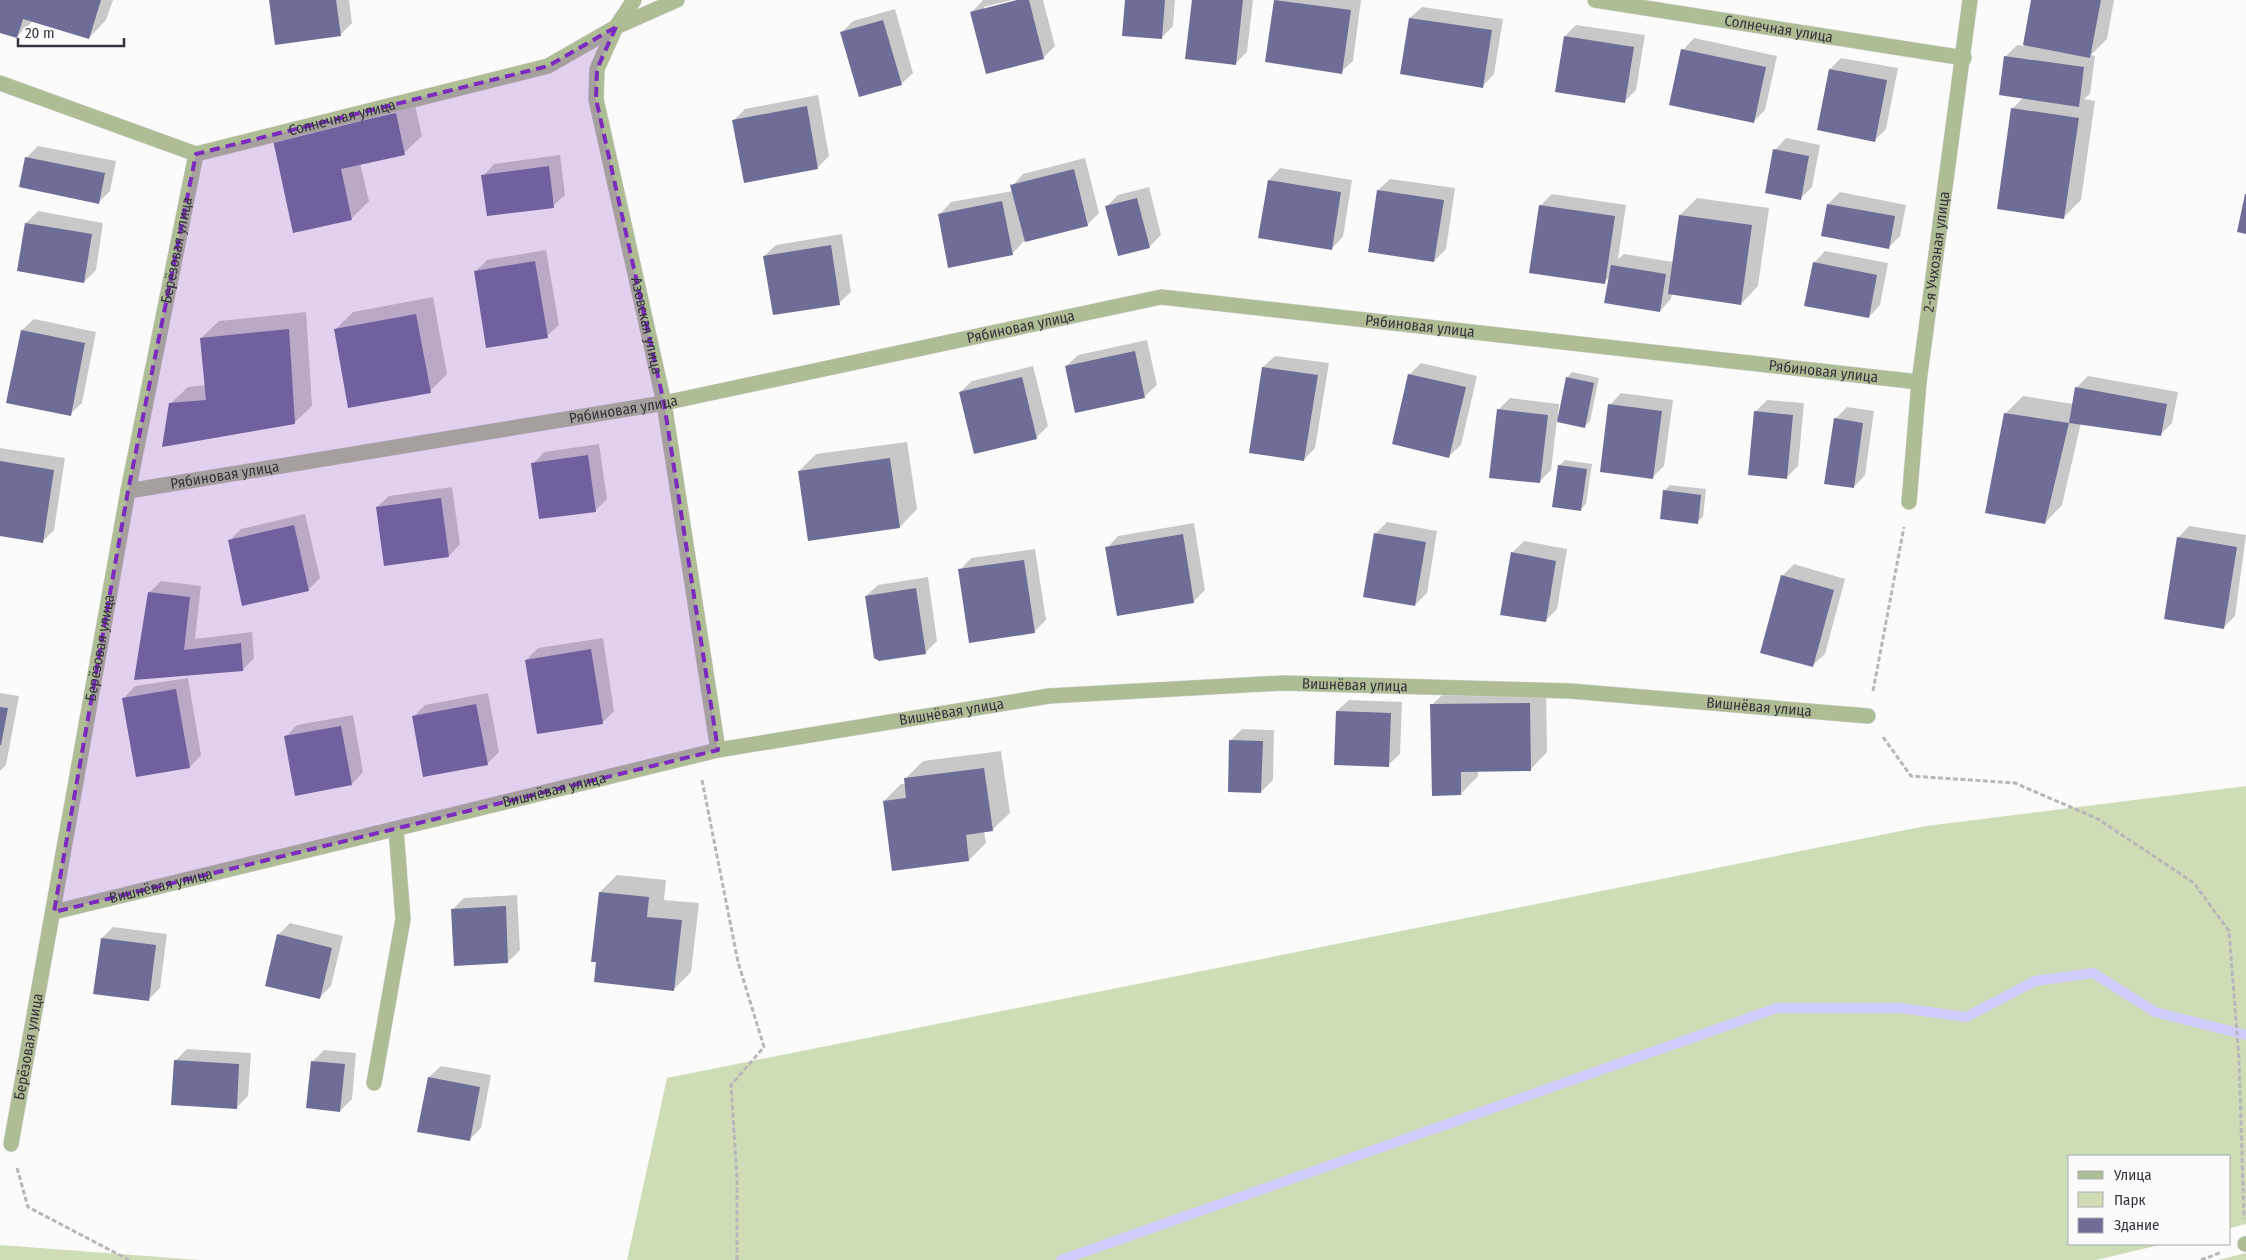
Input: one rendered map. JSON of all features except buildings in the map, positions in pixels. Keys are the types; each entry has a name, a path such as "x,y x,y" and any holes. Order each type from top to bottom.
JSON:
{"street":[{"name":"Азовская улица","path":"634,0 616,27 597,68 596,99 664,403 718,750"},
{"name":"Солнечная улица","path":"196,154 548,66 616,27 676,0"},
{"name":"Солнечная улица","path":"1595,0 1964,58"},
{"name":"2-я Учхозная улица","path":"1909,502 1919,382 1964,58 1970,0"},
{"path":"0,84 196,154"},
{"name":"Берёзовая улица","path":"11,1144 128,491 196,154"},
{"name":"Рябиновая улица","path":"128,491 664,403 1161,297 1919,382"},
{"name":"Вишнёвая улица","path":"54,912 718,750 1049,696 1283,683 1570,691 1868,716"},
{"path":"374,1083 403,919 396,829"}],"path":[{"path":"1909,502 1868,716 1911,776 2015,784 2098,819 2194,883 2229,931 2239,1058 2245,1244"},
{"path":"698,755 738,962 764,1047 732,1085 737,1178 737,1260"},
{"path":"11,1144 28,1207 128,1260"}],"highlighted area":[{"path":"616,27 597,69 596,99 664,403 718,750 54,912 128,491 196,154 548,66"}],"green space":[{"path":"2246,786 2246,1224 2231,1228 2231,1155 2068,1155 2068,1245 2160,1245 2096,1260 627,1260 667,1078 1926,826"},
{"path":"0,1245 200,1260 0,1260"},
{"path":"2246,1253 2246,1260 2218,1260"}],"waterway":[{"path":"1061,1260 1777,1008 1901,1008 1966,1017 2035,981 2093,973 2155,1012 2246,1035"}]}
